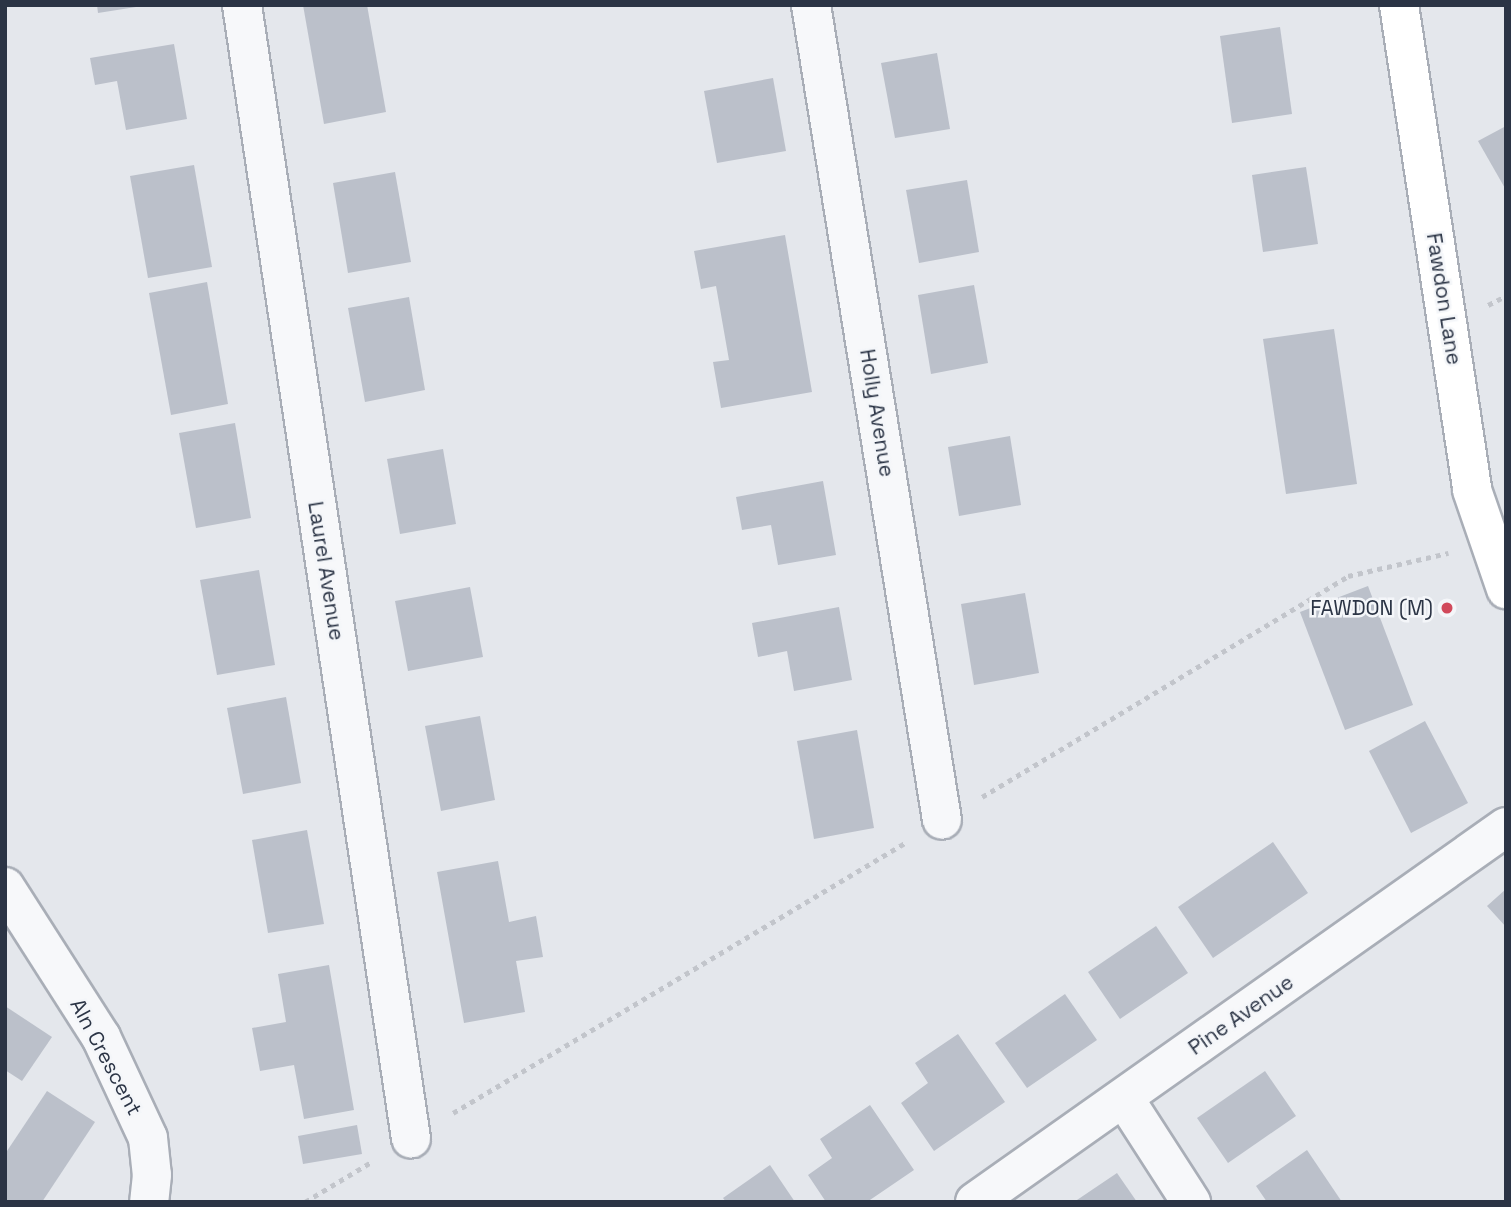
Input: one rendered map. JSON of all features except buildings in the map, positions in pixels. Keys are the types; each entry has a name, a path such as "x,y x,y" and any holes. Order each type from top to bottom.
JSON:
{"street":[{"name":"Laurel Avenue","path":"242,5 411,1138"},
{"name":"Holly Avenue","path":"811,5 942,820"},
{"name":"Fawdon Lane","path":"1399,5 1472,490 1506,589"},
{"name":"Pine Avenue","path":"975,1202 1506,827"},
{"name":"Aln Crescent","path":"5,887 101,1037 148,1138 152,1175 149,1202"},
{"path":"1124,1097 1191,1202"}],"path":[{"path":"305,1202 1348,576 1490,543"}],"place":[{"name":"FAWDON (M)","path":"1447,608"}]}
